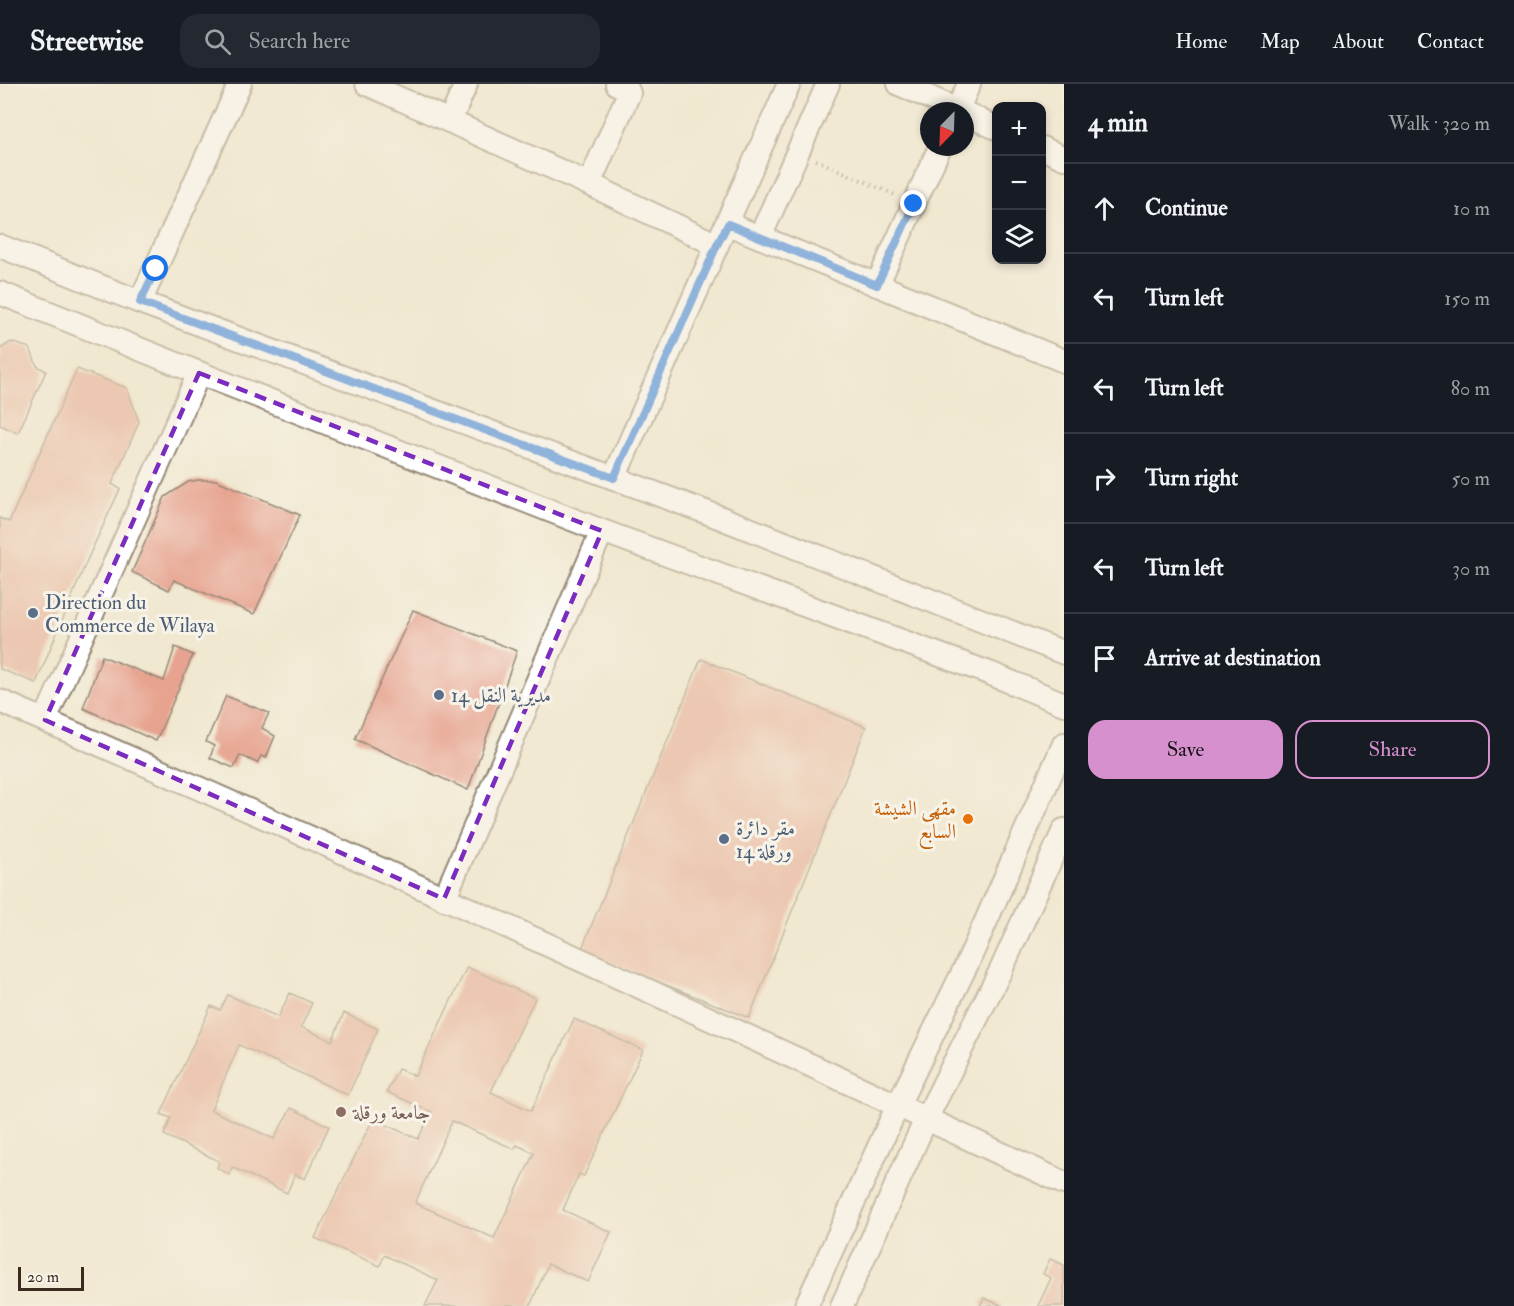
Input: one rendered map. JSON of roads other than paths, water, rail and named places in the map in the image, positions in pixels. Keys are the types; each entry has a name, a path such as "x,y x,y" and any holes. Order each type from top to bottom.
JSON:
{"street":[{"path":"140,302 240,84"},
{"path":"367,84 589,184 717,245"},
{"path":"450,121 466,84"},
{"path":"589,184 629,93 627,89 617,84"},
{"path":"760,237 828,84"},
{"path":"899,84 940,102"},
{"path":"963,102 969,84"},
{"path":"614,478 787,89 818,107"},
{"path":"974,118 992,126"},
{"path":"877,285 936,156"},
{"path":"728,224 1064,361"},
{"path":"0,246 140,302 614,478 1064,653"},
{"path":"0,293 199,374 602,531 989,673 1064,704"},
{"path":"45,720 199,374"},
{"path":"444,899 602,531"},
{"path":"0,700 248,809 898,1105 1064,1184"},
{"path":"806,1306 898,1105 968,962 1064,744"},
{"path":"816,1284 844,1301 926,1119 1001,970 1064,830"}],"place":[{"name":"Direction du Commerce de Wilaya","path":"33,613"},
{"name":"مديرية النقل 14","path":"439,695"},
{"name":"مقهى الشيشة السابع","path":"968,819"},
{"name":"مقر دائرة ورقلة 14","path":"724,839"},
{"name":"جامعة ورقلة","path":"341,1112"}]}
